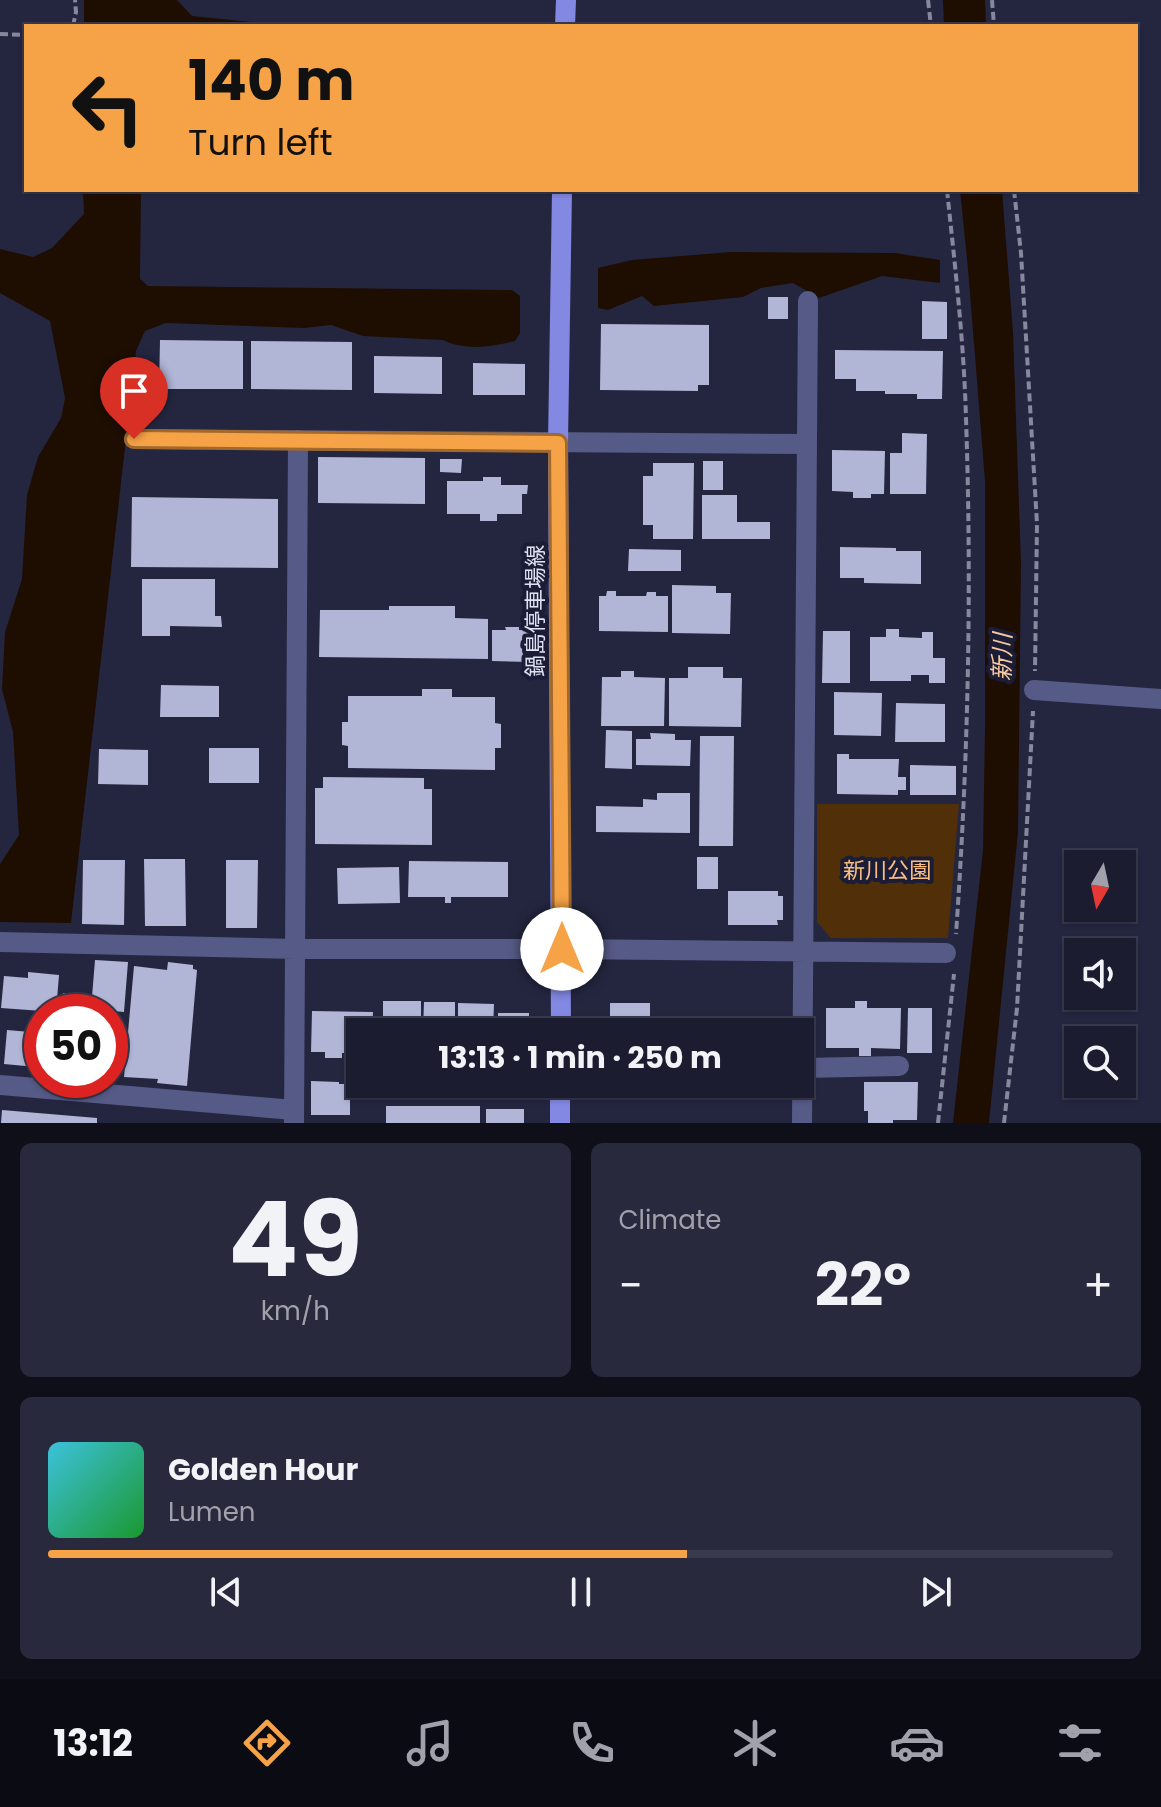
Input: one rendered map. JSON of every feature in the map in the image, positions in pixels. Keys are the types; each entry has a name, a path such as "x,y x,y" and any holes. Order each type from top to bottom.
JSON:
{"main road":[{"path":"565,24 566,0"},
{"name":"鍋島停車場線","path":"561,1018 558,443 562,192"},
{"path":"560,1098 560,1123"}],"street":[{"path":"803,1018 808,301"},
{"path":"134,439 807,444"},
{"path":"0,1085 294,1117 298,440"},
{"path":"1034,690 1161,699"},
{"path":"0,942 295,949 952,952"},
{"path":"814,1068 899,1066"},
{"path":"802,1098 802,1123"}],"path":[{"path":"73,24 75,0"},
{"path":"928,0 931,24"},
{"path":"992,0 994,24"},
{"path":"0,34 24,35"},
{"path":"938,1123 953,995 952,952 964,819 968,695 966,416 947,192"},
{"path":"1004,1123 1017,1008 1034,690 1037,524 1021,253 1014,192"}],"green space":[{"name":"新川公園","path":"817,804 959,804 948,938 831,938 817,922"}],"water":[{"path":"84,0 177,0 192,16 270,24 84,24"},
{"path":"943,0 985,0 986,24 944,24"},
{"path":"83,192 141,192 140,279 148,286 512,290 520,296 520,333 515,341 479,347 461,346 443,340 363,336 331,325 304,328 166,323 145,331 136,351 71,923 0,922 0,864 19,835 13,732 2,689 5,632 22,579 27,495 38,457 61,418 65,398 50,321 0,293 0,249 33,257 52,248 84,214"},
{"name":"新川","path":"960,192 1002,192 1013,332 1021,563 1018,832 989,1123 953,1123 983,850 985,481"},
{"path":"731,252 895,253 940,260 940,283 882,276 819,298 793,283 761,288 743,297 654,306 642,296 608,310 598,308 598,268 632,260"}],"building":[{"path":"768,297 788,297 788,319 768,319"},
{"path":"922,301 947,302 947,339 922,339"},
{"path":"601,324 709,325 709,385 698,385 698,391 600,390"},
{"path":"160,340 243,341 243,389 159,389"},
{"path":"251,341 352,342 352,390 251,389"},
{"path":"835,350 943,351 942,399 917,399 917,394 885,394 885,391 856,391 856,379 835,379"},
{"path":"374,356 442,357 442,394 374,393"},
{"path":"473,363 525,364 525,395 473,395"},
{"path":"902,433 927,434 926,494 890,494 890,453 902,453"},
{"path":"832,450 885,451 884,494 853,498 853,492 832,491"},
{"path":"318,457 425,458 425,504 318,503"},
{"path":"440,459 462,459 461,473 440,472"},
{"path":"703,461 723,461 723,490 703,490"},
{"path":"653,463 694,463 693,539 653,539 653,525 643,525 643,476 653,476"},
{"path":"483,477 501,477 501,485 528,485 527,494 522,494 522,514 497,514 497,521 480,521 480,514 447,514 447,481 483,481"},
{"path":"702,495 737,495 737,522 770,522 770,539 702,539"},
{"path":"132,497 278,499 278,568 131,567"},
{"path":"840,547 921,551 921,584 864,583 864,578 840,578"},
{"path":"629,549 681,550 681,571 628,571"},
{"path":"142,579 215,579 215,616 221,616 222,627 170,626 170,636 142,636"},
{"path":"672,585 716,586 716,593 731,593 730,634 672,633"},
{"path":"607,591 616,591 616,596 646,596 647,592 656,592 656,596 668,596 668,632 599,631 599,596 606,596"},
{"path":"389,606 455,606 455,618 488,619 488,659 319,657 320,610 389,610"},
{"path":"505,627 532,630 532,662 492,661 492,630 506,630"},
{"path":"886,629 899,629 899,637 922,638 922,632 933,632 933,658 945,658 945,683 929,683 929,675 911,675 911,681 870,681 870,637 886,637"},
{"path":"823,631 850,631 850,683 822,683"},
{"path":"688,667 723,667 723,678 742,678 741,727 669,726 669,678 688,678"},
{"path":"621,671 634,671 634,677 665,678 664,726 601,726 602,677 621,677"},
{"path":"161,685 219,686 219,717 160,717"},
{"path":"422,689 452,689 452,697 495,697 495,723 501,724 501,748 495,748 495,770 348,768 348,746 342,745 342,722 348,722 348,696 422,696"},
{"path":"834,692 882,693 881,736 834,735"},
{"path":"896,703 945,704 945,742 895,742"},
{"path":"606,730 632,731 632,769 605,768"},
{"path":"650,733 675,734 675,740 691,740 690,766 636,765 636,739 651,739"},
{"path":"700,736 734,736 733,846 699,846"},
{"path":"209,748 259,748 259,783 209,783"},
{"path":"99,749 148,750 148,785 98,784"},
{"path":"837,754 849,754 849,759 899,759 898,777 906,777 906,790 898,790 898,795 837,794"},
{"path":"910,765 956,766 956,795 910,795"},
{"path":"323,777 424,778 424,789 432,789 432,845 315,844 315,788 323,788"},
{"path":"657,793 690,793 690,833 596,832 596,806 643,807 643,799 657,800"},
{"path":"697,857 718,857 718,889 697,889"},
{"path":"144,859 185,859 186,926 145,926"},
{"path":"83,860 125,860 124,925 82,924"},
{"path":"226,860 258,860 257,928 226,928"},
{"path":"409,861 508,862 508,897 451,897 451,903 445,903 445,897 408,897"},
{"path":"399,867 400,903 338,904 337,868"},
{"path":"728,891 778,891 778,896 783,896 783,920 777,920 778,925 728,925"},
{"path":"95,960 128,962 125,994 92,994"},
{"path":"168,962 193,965 193,969 197,970 187,1086 157,1083 158,1079 128,1077 128,1033 134,966 167,970"},
{"path":"28,972 59,975 57,994 24,994 24,1010 1,1008 4,976 28,978"},
{"path":"383,1001 421,1001 421,1018 383,1018"},
{"path":"855,1001 867,1001 867,1008 901,1008 900,1049 871,1048 871,1056 859,1056 859,1048 826,1048 826,1008 855,1008"},
{"path":"424,1002 455,1002 455,1018 423,1018"},
{"path":"458,1003 494,1004 494,1018 458,1018"},
{"path":"610,1003 650,1003 650,1018 610,1018"},
{"path":"908,1008 932,1008 932,1053 907,1053"},
{"path":"312,1011 373,1012 373,1018 346,1018 346,1053 342,1053 342,1058 325,1058 325,1052 311,1052"},
{"path":"498,1013 529,1013 529,1018 498,1018"},
{"path":"7,1030 24,1031 24,1066 4,1064"},
{"path":"311,1081 346,1084 350,1115 311,1115"},
{"path":"864,1082 918,1082 917,1120 868,1123 868,1111 864,1111"},
{"path":"386,1106 480,1106 480,1123 386,1123"},
{"path":"486,1109 524,1109 524,1123 486,1123"},
{"path":"2,1110 97,1118 97,1123 1,1123"}],"route":[{"path":"134,439 558,443 562,949"}]}
